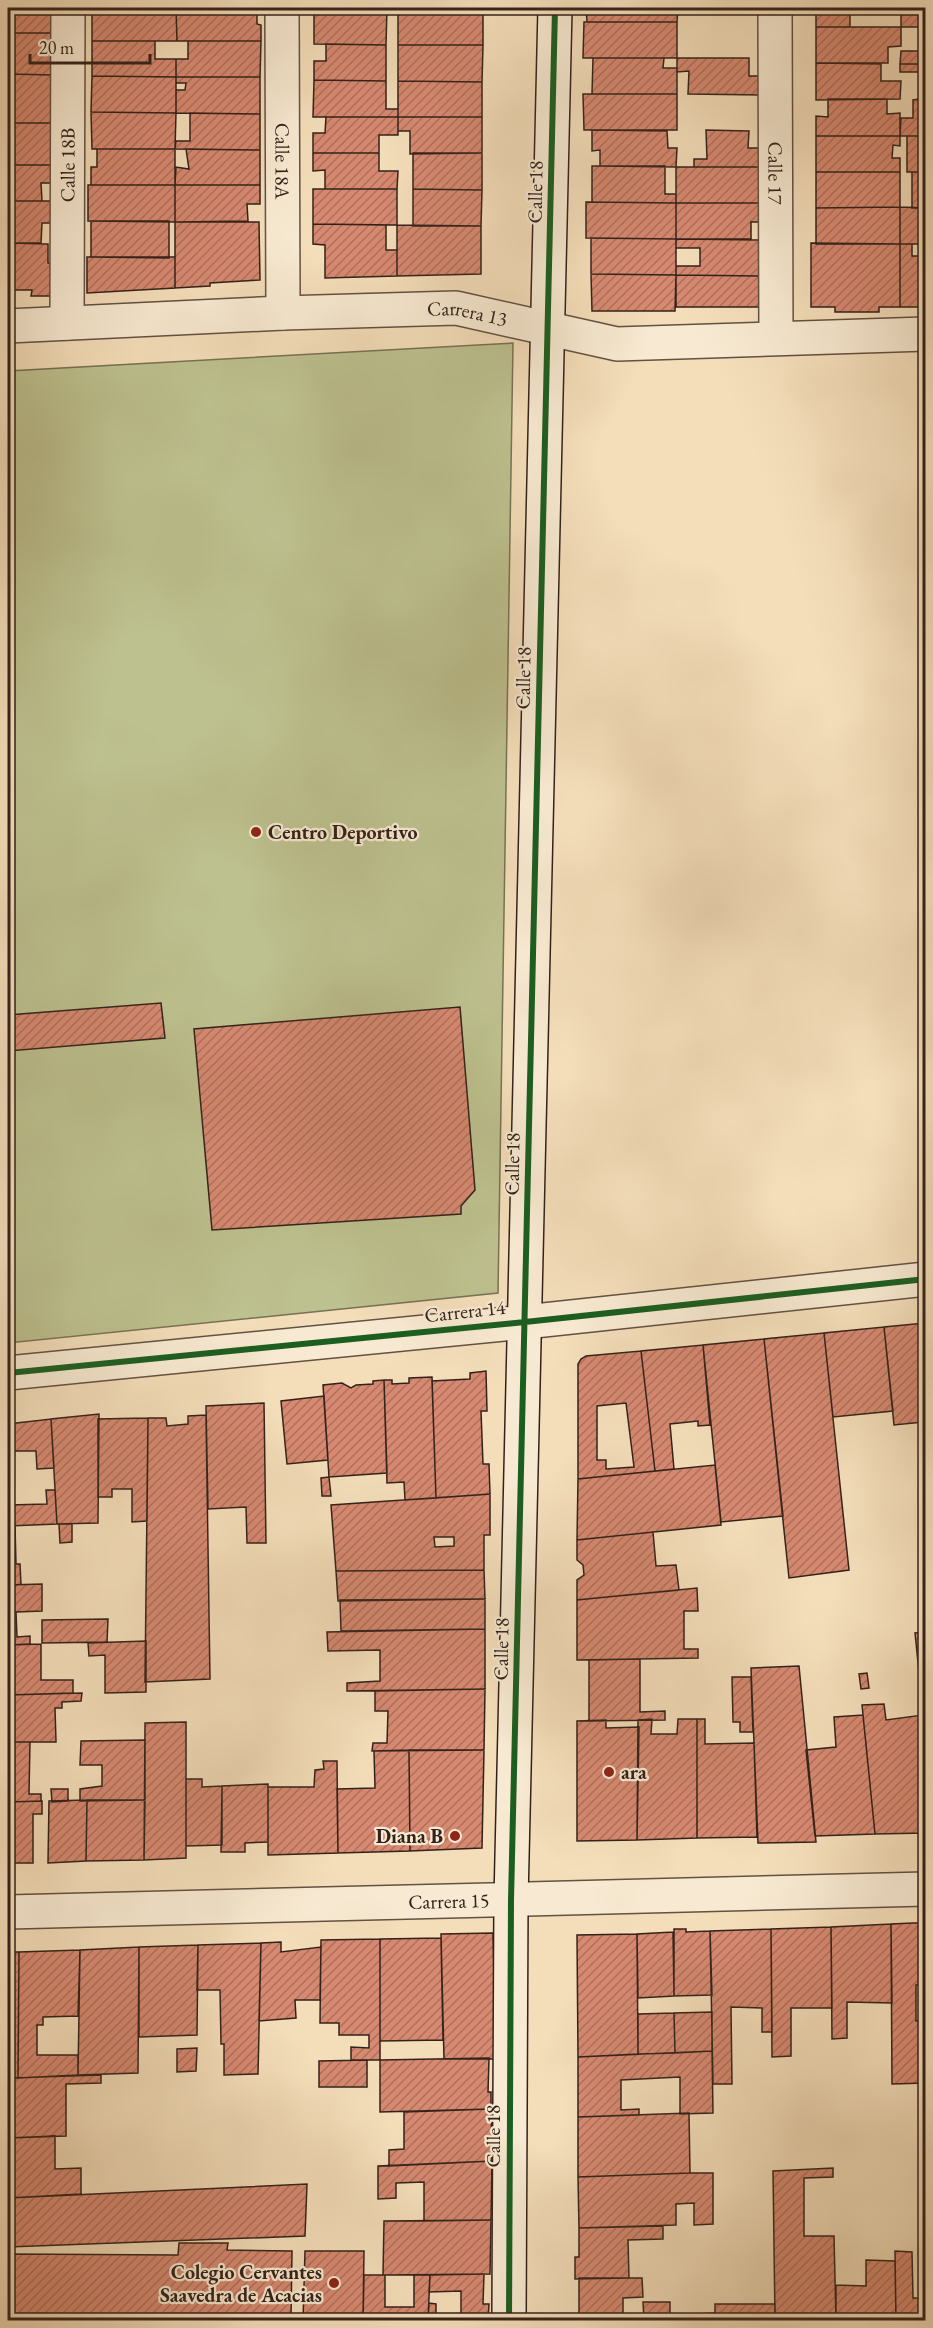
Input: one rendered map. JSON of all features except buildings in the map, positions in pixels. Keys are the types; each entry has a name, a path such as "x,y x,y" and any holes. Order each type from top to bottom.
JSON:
{"street":[{"name":"Calle 18B","path":"67,323 68,8"},
{"name":"Calle 18A","path":"282,8 283,313"},
{"name":"Calle 18","path":"509,2320 511,1900 555,8"},
{"name":"Calle 17","path":"775,8 776,338"},
{"name":"Carrera 13","path":"8,326 283,313 456,308 617,344 926,334"},
{"name":"Carrera 14","path":"8,1372 525,1322 926,1279"},
{"name":"Carrera 15","path":"8,1912 926,1889"}],"green space":[{"name":"Centro Deportivo","path":"513,343 498,1293 8,1343 8,371"}],"cycle path":[{"path":"509,2320 511,1900 555,8"},
{"path":"8,1373 525,1322 926,1279"}],"place":[{"name":"Centro Deportivo","path":"256,832"},
{"name":"ara","path":"609,1772"},
{"name":"Diana B","path":"455,1836"},
{"name":"Colegio Cervantes Saavedra de Acacias","path":"334,2283"}]}
